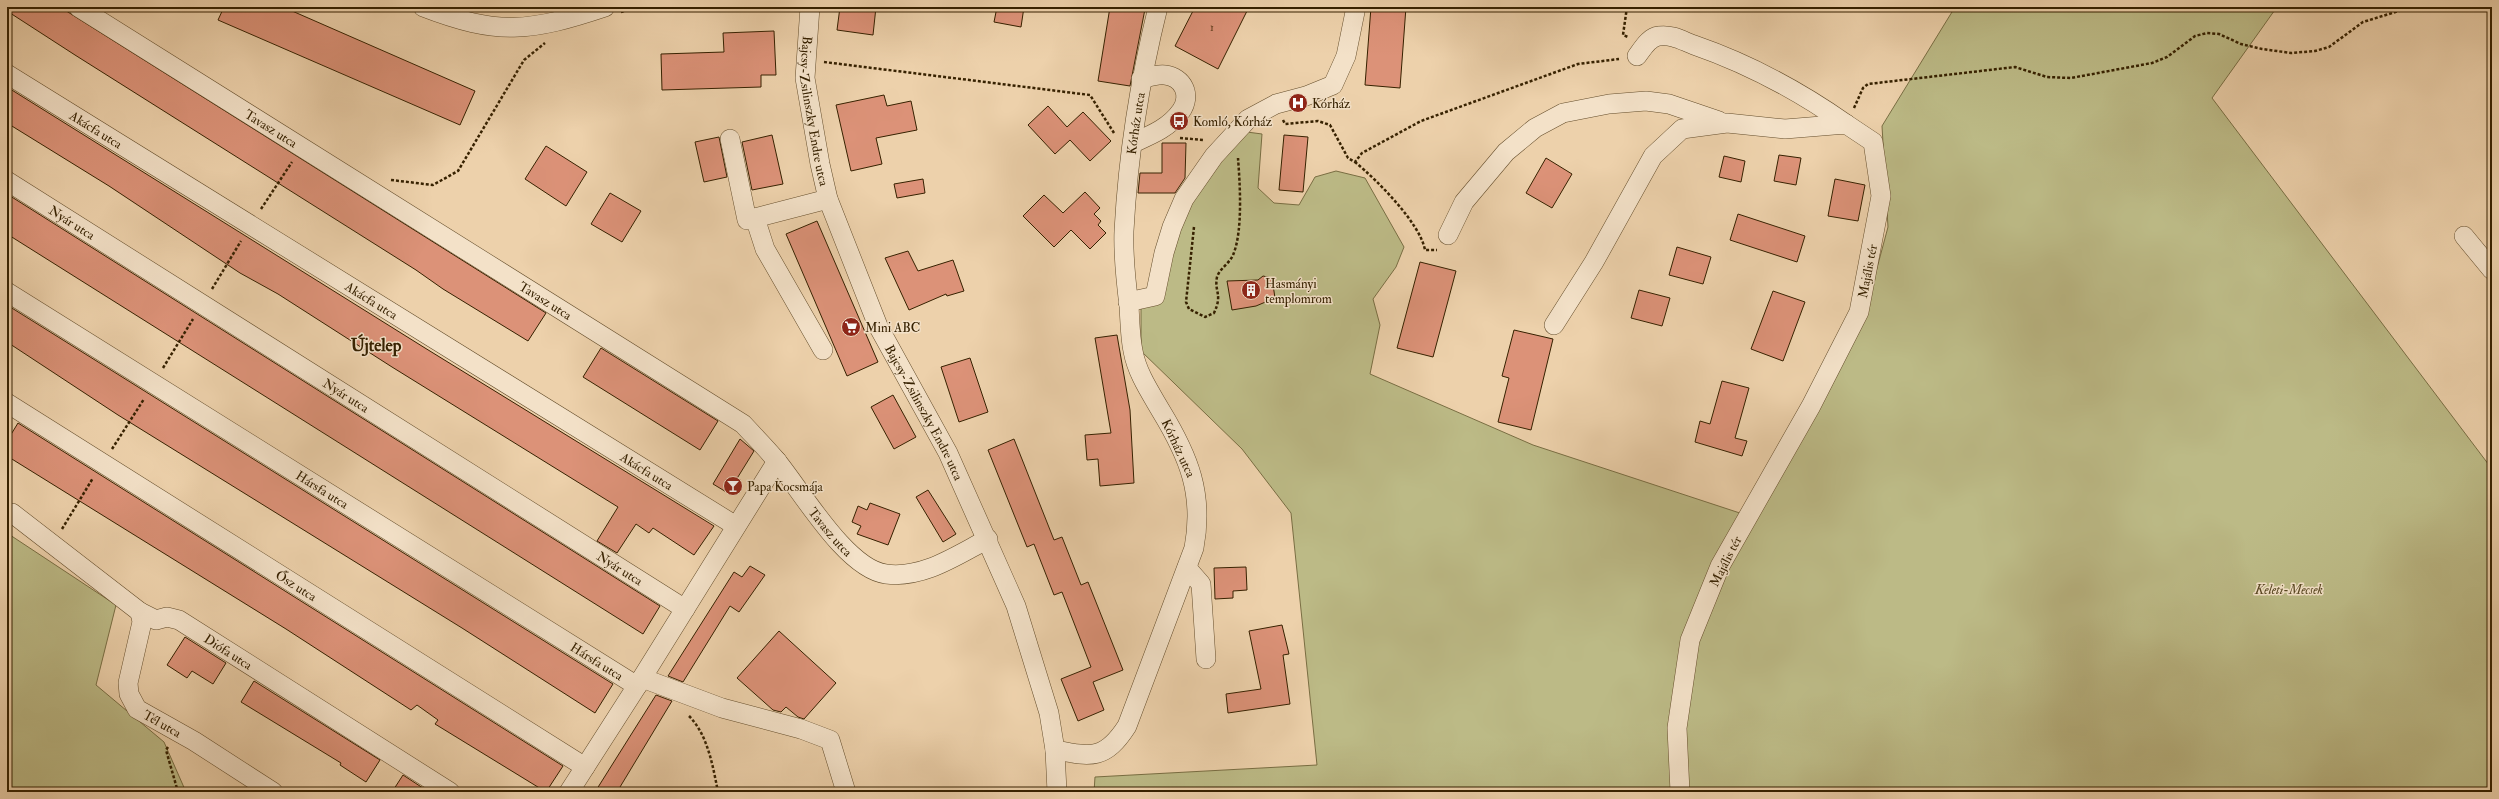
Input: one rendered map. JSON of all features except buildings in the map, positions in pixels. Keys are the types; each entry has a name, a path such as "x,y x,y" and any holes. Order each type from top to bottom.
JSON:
{"street":[{"name":"Tavasz utca","path":"78,7 743,424 777,460 808,504 856,560 871,569 885,574 930,569 988,539"},
{"path":"423,7 456,20 489,27 523,28 610,11"},
{"name":"Bajcsy-Zsilinszky Endre utca","path":"810,7 805,78 820,164 828,199 878,326 948,453 988,539 1016,606 1049,713 1055,750 1057,792"},
{"name":"Kórház utca","path":"1055,750 1094,755 1107,751 1118,741 1128,726 1194,548 1198,524 1196,487 1173,431 1141,376 1133,352 1128,302 1124,232 1133,143 1141,79 1158,7"},
{"path":"1128,302 1155,296 1164,253 1184,199 1214,156 1248,119 1276,104 1306,96 1333,85 1346,56 1356,7"},
{"name":"Majális tér","path":"1637,56 1647,42 1658,36 1674,36 1734,59 1810,99 1873,142 1881,196 1859,312 1811,406 1720,566 1690,640 1677,728 1680,792"},
{"name":"Akácfa utca","path":"7,74 736,526"},
{"path":"1133,143 1162,130 1182,111 1186,92 1182,83 1175,78 1164,75 1141,79"},
{"path":"1448,235 1464,202 1506,152 1535,128 1563,113 1609,104 1646,101 1669,104 1727,123 1785,129 1846,124"},
{"path":"1554,325 1594,262 1653,156 1682,129 1727,123"},
{"path":"730,139 747,220 828,199"},
{"name":"Nyár utca","path":"7,181 203,303 685,609"},
{"path":"755,218 765,249 823,350"},
{"path":"2464,236 2492,270"},
{"name":"Hársfa utca","path":"7,292 640,682 674,690 722,708 801,729 830,740 846,792"},
{"name":"Ősz utca","path":"7,403 585,767"},
{"path":"569,792 640,682 777,460"},
{"name":"Diófa utca","path":"12,513 140,612 156,620 167,617 179,620 450,792"},
{"path":"1187,568 1201,584 1206,659"},
{"name":"Tél utca","path":"140,612 142,622 128,683 129,694 137,709 181,733 274,792"}],"path":[{"path":"610,11 636,7"},
{"path":"1623,35 1628,7"},
{"path":"1846,124 1863,88 1868,84 2015,67 2047,77 2071,78 2152,63 2167,57 2196,36 2207,33 2219,34 2241,44 2262,49 2292,53 2315,51 2329,47 2363,22 2402,10 2405,7"},
{"path":"371,191 383,179 433,185 458,171 524,60 550,40"},
{"path":"1355,162 1362,153 1380,141 1421,121 1502,90 1578,64 1637,56"},
{"path":"844,64 1090,95 1102,113"},
{"path":"1276,104 1285,124 1318,121 1330,125 1348,158 1370,174 1408,218 1424,243"},
{"path":"1162,130 1175,138 1228,141 1235,139 1238,145 1240,190 1236,239 1233,255 1221,269 1217,277 1218,304 1214,313 1205,317 1188,309 1186,302 1194,222"},
{"path":"53,544 250,226 301,148"},
{"path":"674,690 683,710 698,725 713,765 718,792"},
{"path":"178,792 166,750 172,740 181,733"}],"green space":[{"name":"Keleti-Mecsek","path":"1955,7 2277,7 2212,98 2492,469 2492,792 1094,792 1095,777 1317,765 1291,513 1242,449 1141,351 1141,303 1182,206 1247,132 1262,134 1258,188 1274,203 1299,205 1315,177 1336,171 1365,178 1404,247 1396,267 1373,299 1380,325 1370,374 1533,445 1755,518 1869,298 1888,227 1882,126"},
{"path":"7,533 116,605 96,685 164,742 186,792 7,792"}],"place":[{"name":"Kórház","path":"1298,103"},
{"name":"Komló, Kórház","path":"1179,121"},
{"name":"Hasmányi templomrom","path":"1251,290"},
{"name":"Mini ABC","path":"851,327"},
{"name":"Papa Kocsmája","path":"733,486"}],"district":[{"name":"Újtelep","path":"376,345"}]}
